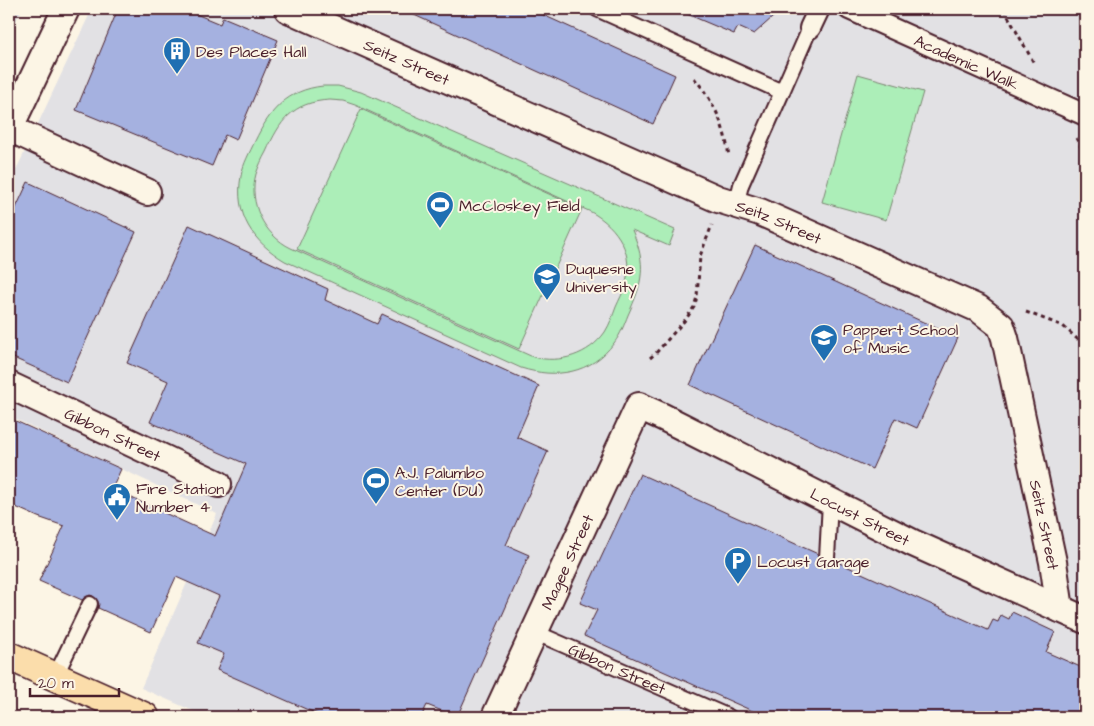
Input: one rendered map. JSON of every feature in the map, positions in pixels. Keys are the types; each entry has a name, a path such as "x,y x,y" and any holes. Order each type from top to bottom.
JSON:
{"main road":[{"path":"9,656 145,717"}],"street":[{"path":"66,9 9,129 146,192"},
{"name":"Seitz Street","path":"288,9 718,199 760,212 979,309 1001,326 1042,509 1060,609"},
{"path":"810,28 819,9"},
{"name":"Academic Walk","path":"849,9 1085,115"},
{"name":"Gibbon Street","path":"9,385 218,484"},
{"name":"Locust Street","path":"639,406 913,544 1085,620"},
{"name":"Magee Street","path":"495,717 639,406"}],"lane":[{"path":"597,9 782,92"},
{"path":"736,205 741,185 810,28"},
{"path":"827,558 830,502"},
{"path":"55,677 90,604"},
{"name":"Gibbon Street","path":"534,632 729,717"}],"path":[{"path":"1004,9 1056,102"},
{"path":"692,75 709,98 721,119 727,140 728,156"},
{"path":"650,358 656,354 694,307 697,297 700,256 712,226"},
{"path":"1025,312 1063,326 1085,346"}],"shaded area":[{"path":"9,9 22,9 9,35"},
{"name":"Duquesne University","path":"92,9 1085,9 1085,717 207,717 141,688 217,514 9,416 9,185"}],"green space":[{"path":"858,74 923,92 886,220 822,202"},
{"path":"338,86 361,92 675,230 669,246 632,230 640,253 640,283 624,326 614,343 595,362 572,371 547,373 521,368 285,261 264,245 248,226 243,215 240,203 242,172 261,130 274,111 290,97 310,88","holes":["343,101 591,212 609,225 626,252 628,274 610,323 598,340 591,347 573,356 553,359 533,357 291,248 273,235 260,217 254,196 256,174 271,141 282,122 297,109 317,102"]},
{"name":"McCloskey Field","path":"361,109 582,209 519,349 297,249"}],"building":[{"name":"Des Places Hall","path":"118,9 184,9 220,24 223,17 278,40 236,140 225,135 212,166 76,110"},
{"path":"401,9 530,9 675,75 653,124"},
{"path":"675,9 782,9 754,34 738,27 734,34"},
{"path":"28,182 136,232 67,382 9,356 9,223"},
{"name":"A.J. Palumbo Center (DU)","path":"189,225 328,289 325,300 377,324 382,314 539,386 517,437 548,451 506,545 529,555 457,717 427,705 421,717 324,717 217,670 224,654 198,643 219,596 176,577 151,632 98,608 99,604 93,596 90,595 82,600 39,581 64,526 9,504 9,418 121,469 112,489 215,536 246,464 150,422 168,381 127,363"},
{"name":"Pappert School of Music","path":"755,245 958,338 917,428 895,418 872,469 690,385"},
{"name":"Locust Garage","path":"640,474 818,554 819,562 823,566 830,566 835,561 988,630 993,620 998,622 1001,615 1009,619 1012,612 1055,632 1046,652 1085,669 1085,717 766,717 584,636 597,610 580,603"}],"place":[{"name":"Des Places Hall","path":"177,75"},
{"name":"McCloskey Field","path":"440,229"},
{"name":"Duquesne University","path":"547,301"},
{"name":"Pappert School of Music","path":"824,362"},
{"name":"A.J. Palumbo Center (DU)","path":"376,505"},
{"name":"Fire Station Number 4","path":"117,521"},
{"name":"Locust Garage","path":"738,585"}]}
